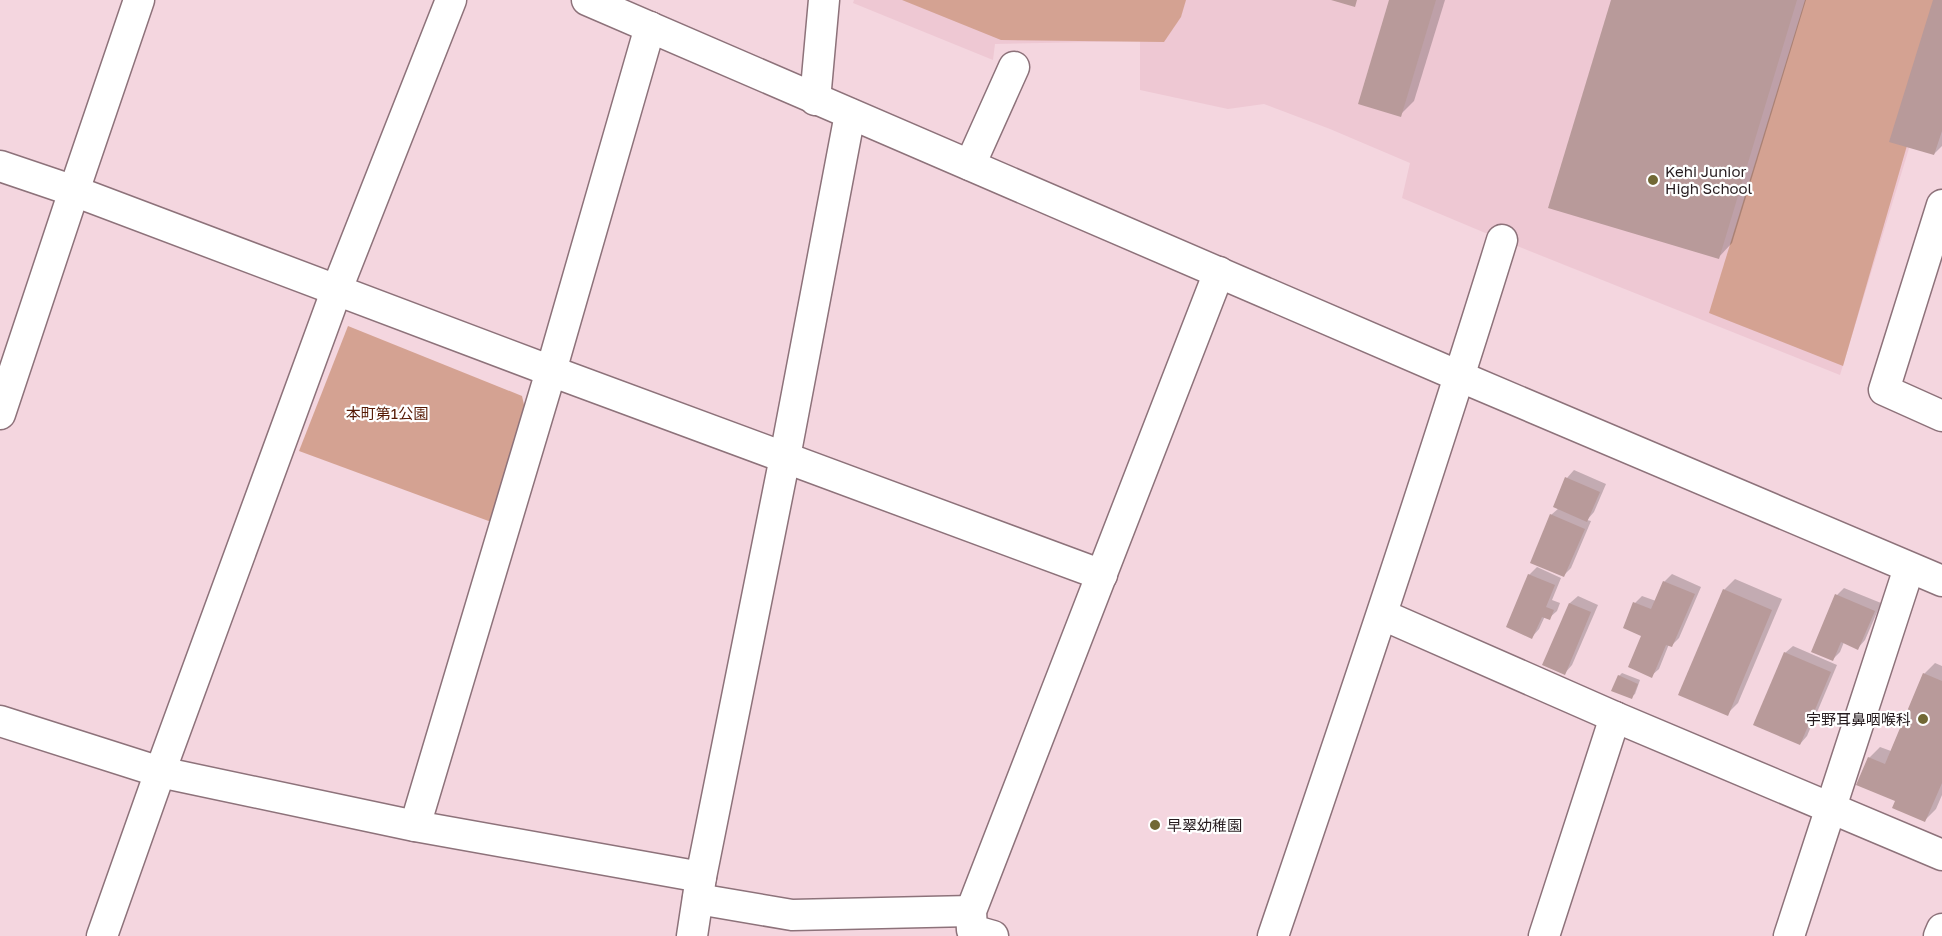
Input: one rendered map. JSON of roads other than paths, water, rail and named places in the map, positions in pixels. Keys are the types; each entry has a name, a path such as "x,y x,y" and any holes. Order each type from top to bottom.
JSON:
{"street":[{"path":"0,414 139,0"},
{"path":"102,936 337,289 451,0"},
{"path":"587,0 1461,377 1942,581"},
{"path":"815,100 824,0"},
{"path":"415,826 551,371 650,27"},
{"path":"970,165 1014,67"},
{"path":"692,936 850,114"},
{"path":"0,166 74,191 1102,575"},
{"path":"1942,205 1884,390 1942,416"},
{"path":"1273,936 1383,615 1461,377 1502,240"},
{"path":"993,936 972,930 971,910 1219,272"},
{"path":"1789,936 1909,568"},
{"path":"1383,615 1615,717 1942,855"},
{"path":"1544,936 1615,717"},
{"path":"0,721 160,772 700,888 792,915 971,910"},
{"path":"1940,936 1942,928"}],"place":[{"name":"Kehi Junior High School","path":"1653,180"},
{"name":"宇野耳鼻咽喉科","path":"1923,719"},
{"name":"早翠幼稚園","path":"1155,825"}],"park label":[{"name":"本町第1公園","path":"387,413"}]}
